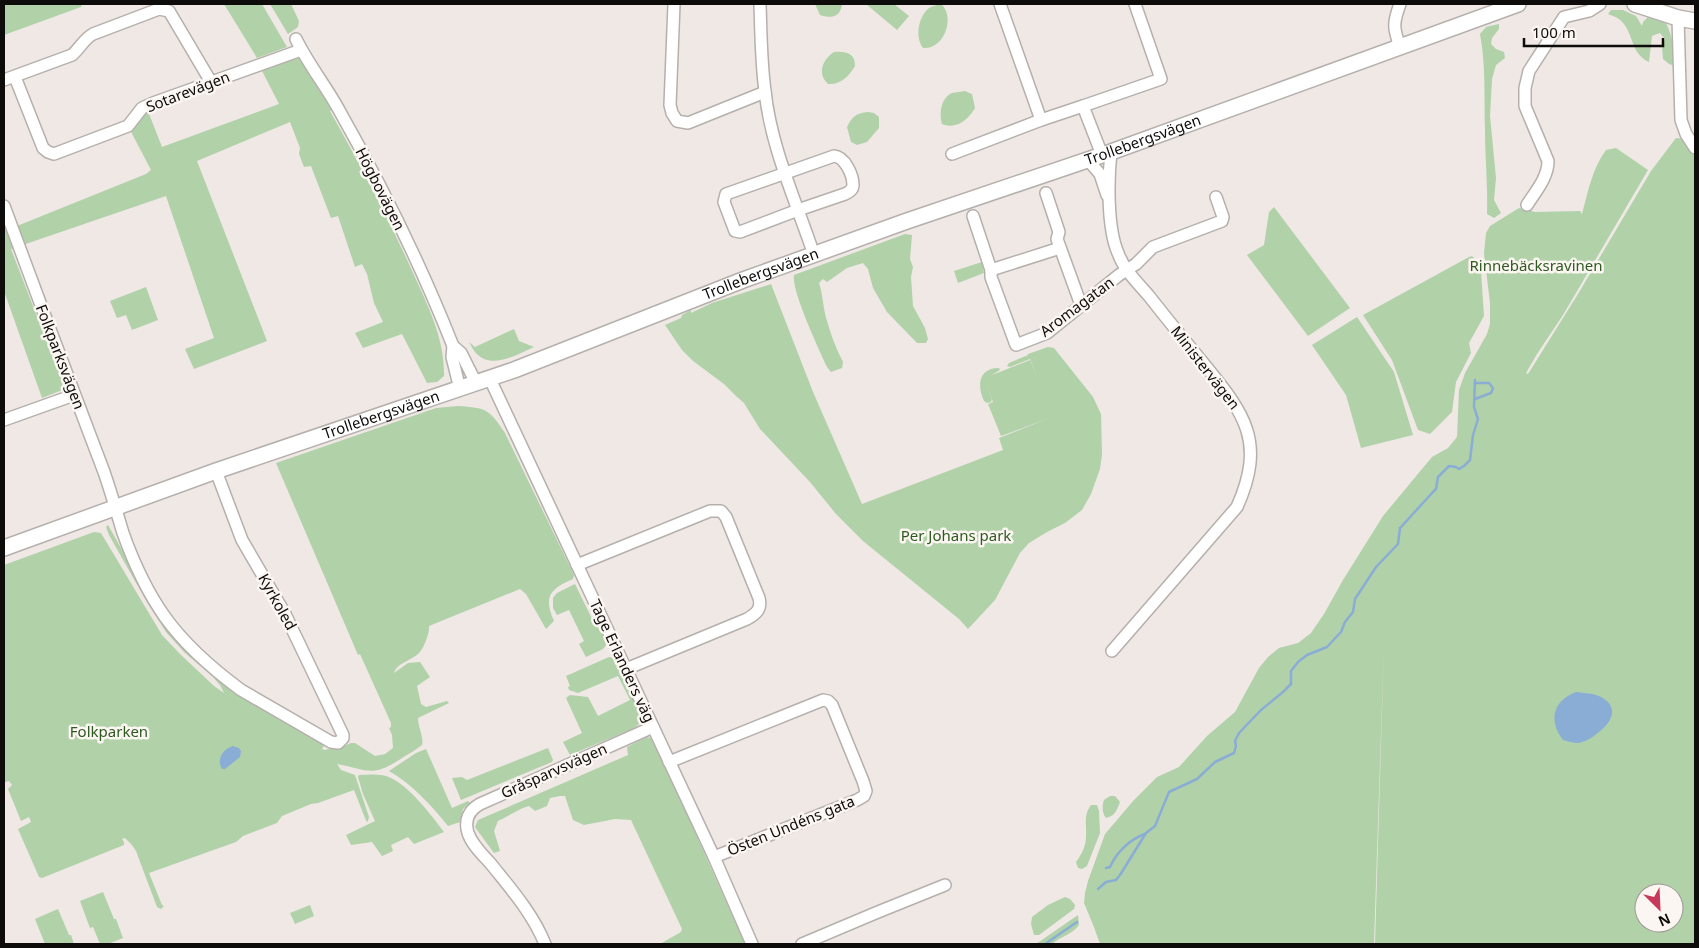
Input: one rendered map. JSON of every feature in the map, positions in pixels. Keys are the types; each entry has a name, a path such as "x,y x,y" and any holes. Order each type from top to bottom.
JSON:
{"street":[{"path":"674,4 670,105 677,121 688,124 765,92"},
{"path":"760,4 765,92 774,137 784,172 814,255"},
{"path":"1000,4 1041,120"},
{"path":"952,154 1041,120 1161,79 1134,4"},
{"path":"1400,4 1394,22 1400,47"},
{"name":"Trollebergsvägen","path":"4,548 216,472 483,381 744,280 907,221 1101,156 1518,4"},
{"path":"1527,205 1548,169 1548,161 1525,106 1525,88 1529,70 1564,17 1589,10 1600,4"},
{"path":"1635,4 1678,18 1695,21"},
{"path":"4,80 72,55 80,48 87,37 93,34 159,10 169,11 211,82"},
{"path":"1678,18 1681,120 1686,134 1695,148"},
{"name":"Högbovägen","path":"296,39 339,109 435,300 453,346 452,357 460,389"},
{"name":"Sotarevägen","path":"15,76 43,148 54,154 128,126 142,108 301,50"},
{"path":"1083,106 1101,156"},
{"path":"839,156 844,159 853,184 850,191 845,194 737,232 724,202 726,194 784,172 839,156"},
{"name":"Ministervägen","path":"1101,156 1100,174 1110,204"},
{"name":"Ministervägen","path":"1101,156 1109,170 1110,204 1115,245 1126,269 1238,408 1248,434 1251,461 1244,491 1237,507 1112,651"},
{"path":"1046,193 1059,232 1057,239 1081,305"},
{"name":"Aromagatan","path":"973,216 991,270 991,277 1016,345 1047,333 1126,269 1136,264 1154,247 1222,221 1223,217 1216,197"},
{"name":"Folkparksvägen","path":"4,206 105,475 124,534 152,596 166,618 191,647 241,690 330,742 338,743 341,741 343,738 342,731"},
{"path":"991,270 1060,248"},
{"name":"Högbovägen","path":"453,346 462,353 483,381"},
{"name":"Tage Erlanders väg","path":"483,381 577,565 714,857 752,944"},
{"path":"4,420 74,395"},
{"name":"Kyrkoled","path":"216,472 242,540 284,612 342,731"},
{"path":"577,565 710,512 721,511 726,517 759,598 760,606 758,611 747,619 626,669"},
{"name":"Östen Undéns gata","path":"669,762 823,700 828,701 832,705 863,782 866,791 864,796 714,857"},
{"name":"Gråsparvsvägen","path":"545,944 536,923 474,844 468,832 468,815 471,810 480,804 653,727"},
{"path":"802,944 945,885"}],"green space":[{"path":"4,4 82,4 81,7 4,35"},
{"path":"224,4 262,4 287,47 257,58"},
{"path":"270,4 291,4 299,21 298,27 288,34"},
{"path":"815,4 842,4 838,14 828,17 820,15"},
{"path":"866,4 894,4 909,16 897,30"},
{"path":"941,4 947,17 946,32 937,44 923,48 918,33 922,16 929,8"},
{"path":"1611,10 1623,10 1636,16 1642,26 1649,16 1666,23 1672,39 1675,66 1663,59 1662,47 1665,39 1660,33 1652,36 1649,62 1643,58 1635,48 1624,24 1619,19 1608,14"},
{"path":"1499,24 1499,29 1492,38 1491,44 1496,49 1504,52 1505,58 1496,65 1492,79 1490,116 1496,178 1494,200 1501,213 1494,218 1487,214 1484,70 1480,34 1486,27"},
{"path":"301,50 339,109 330,111 381,206 433,318 441,347 444,376 437,382 427,383 402,334 363,348 355,333 383,322 374,303 367,274 362,264 355,267 338,216 331,218 311,166 304,167 299,154 300,148 290,122 197,161 267,341 194,369 185,349 214,338 166,196 11,249 65,389 42,398 4,291 4,222 7,230 146,174 151,170 128,126 146,106 162,147 279,104 259,65"},
{"path":"834,52 842,52 852,56 855,66 844,79 837,83 828,84 823,76 822,67 826,59"},
{"path":"965,91 972,94 975,108 962,122 952,126 942,124 941,111 945,98 952,93"},
{"path":"868,112 874,113 879,117 879,128 867,142 857,145 851,142 847,127 855,116"},
{"name":"Rinnebäcksravinen","path":"1676,138 1686,139 1695,154 1695,944 1375,944 1384,643 1374,944 1100,944 1084,903 1088,881 1105,834 1157,777 1179,767 1207,736 1235,712 1259,668 1268,657 1279,648 1298,643 1311,633 1383,516 1432,457 1448,448 1457,437 1459,390 1465,373 1487,334 1490,324 1490,303 1484,253 1486,233 1490,226 1519,208 1535,212 1580,211 1582,214 1594,173 1601,157 1606,150 1616,148 1648,170 1563,315 1526,373 1528,374 1651,171"},
{"path":"1274,207 1350,308 1308,336 1247,255 1264,245 1269,212"},
{"path":"905,234 912,235 910,259 913,267 911,277 913,306 925,328 928,339 926,343 917,343 887,312 873,288 868,269 863,263 847,268 827,282 823,279 819,283 829,326 843,362 842,368 831,372 806,320 794,283 794,275"},
{"path":"1472,256 1478,262 1481,271 1484,316 1469,343 1471,353 1456,382 1452,412 1430,434 1418,430 1392,360 1363,315"},
{"path":"982,262 984,273 958,283 954,271"},
{"name":"Per Johans park","path":"771,284 813,392 862,504 1003,450 999,438 1052,417 1001,436 988,404 993,402 992,399 991,402 987,403 984,401 980,390 981,379 987,371 999,368 1000,370 992,375 1030,360 1038,379 1030,359 1010,367 1007,366 1009,363 1028,354 1048,347 1054,348 1093,397 1101,414 1102,454 1100,469 1091,494 1082,510 1065,523 1029,543 1020,553 995,600 968,629 959,619 863,541 836,514 810,482 760,429 744,403 724,384 693,361 682,350 665,325 681,318 682,315 691,310 691,313 712,303"},
{"path":"146,287 158,320 132,330 126,315 117,318 110,301"},
{"path":"1357,317 1394,372 1413,435 1361,448 1346,395 1312,345"},
{"path":"514,329 519,341 534,347 506,359 491,361 478,355 469,342 475,347"},
{"name":"Folkparken","path":"458,406 486,411 500,425 574,575 573,579 559,586 551,594 549,605 554,621 546,629 526,594 520,589 429,626 428,636 421,651 398,666 394,673 408,663 420,662 430,677 417,686 421,704 426,707 447,701 449,703 418,718 422,745 392,764 377,770 370,771 337,764 341,770 355,775 369,817 367,822 354,790 282,816 277,823 243,836 236,842 149,873 164,906 161,909 157,907 136,851 125,838 122,839 124,845 42,878 39,877 18,829 31,822 29,817 21,821 8,789 12,785 9,781 5,782 4,780 4,565 94,532 101,533 162,635 214,686 224,693 213,677 184,652 166,632 109,535 106,527 108,525 155,608 193,656 230,689 325,744 322,749 339,748 355,743 375,756 385,754 393,748 392,735 389,728 391,723 360,654 358,655 276,463 436,408"},
{"path":"575,584 596,627 599,628 607,644 603,649 586,657 579,644 584,641 569,610 557,615 553,608 553,598 557,593"},
{"path":"609,657 614,658 641,715 640,722 632,729 570,755 563,742 582,733 566,698 570,695 588,697 598,716 630,700 618,676 578,693 569,690 568,687 570,686 566,676"},
{"path":"647,737 651,738 664,763 745,944 660,944 681,932 682,929 631,820 615,819 584,825 573,820 565,796 560,796 550,798 547,806 535,811 529,806 498,821 494,831 500,851 494,853 475,827 478,820 628,755 627,747"},
{"path":"548,748 553,760 552,762 461,800 452,778 462,777 467,780"},
{"path":"426,749 452,808 468,801 470,803 463,809 460,822 448,826 406,782 389,771 416,753"},
{"path":"359,775 384,775 398,782 420,802 444,832 414,844 408,837 391,845 393,851 382,856 372,842 351,845 346,835 375,821 363,794"},
{"path":"1110,796 1115,796 1120,802 1114,814 1106,818 1103,804 1104,800"},
{"path":"1091,805 1097,805 1099,811 1100,833 1087,866 1082,869 1078,868 1076,862 1082,853 1086,840 1086,816"},
{"path":"103,892 123,938 108,944 100,944 93,927 90,928 80,901"},
{"path":"1065,897 1070,899 1075,905 1074,909 1039,935 1034,935 1031,924 1032,917 1048,905"},
{"path":"310,905 314,916 295,924 290,913"},
{"path":"58,909 74,944 45,944 35,919"},
{"path":"1078,915 1079,925 1073,931 1052,944 1036,944"}],"water":[{"path":"1576,692 1594,694 1603,698 1608,702 1612,712 1609,722 1605,727 1584,742 1578,743 1563,740 1558,733 1554,718 1555,712 1562,700"},
{"path":"233,746 241,751 240,757 225,769 222,769 220,758 226,749"}],"waterway":[{"path":"1098,889 1106,882 1116,880 1120,875 1146,833 1155,826 1169,792 1197,779 1215,762 1234,753 1235,741 1239,733 1261,710 1291,684 1291,671 1298,662 1307,655 1327,647 1341,632 1345,622 1353,612 1355,599 1376,567 1398,544 1400,528 1436,489 1438,477 1449,466 1459,469 1470,460 1473,435 1478,419 1474,407 1475,380"},
{"path":"1475,383 1489,383 1493,388 1491,393 1475,399"},
{"path":"1106,868 1110,867 1129,843 1145,834"},
{"path":"1045,944 1077,922"}]}
